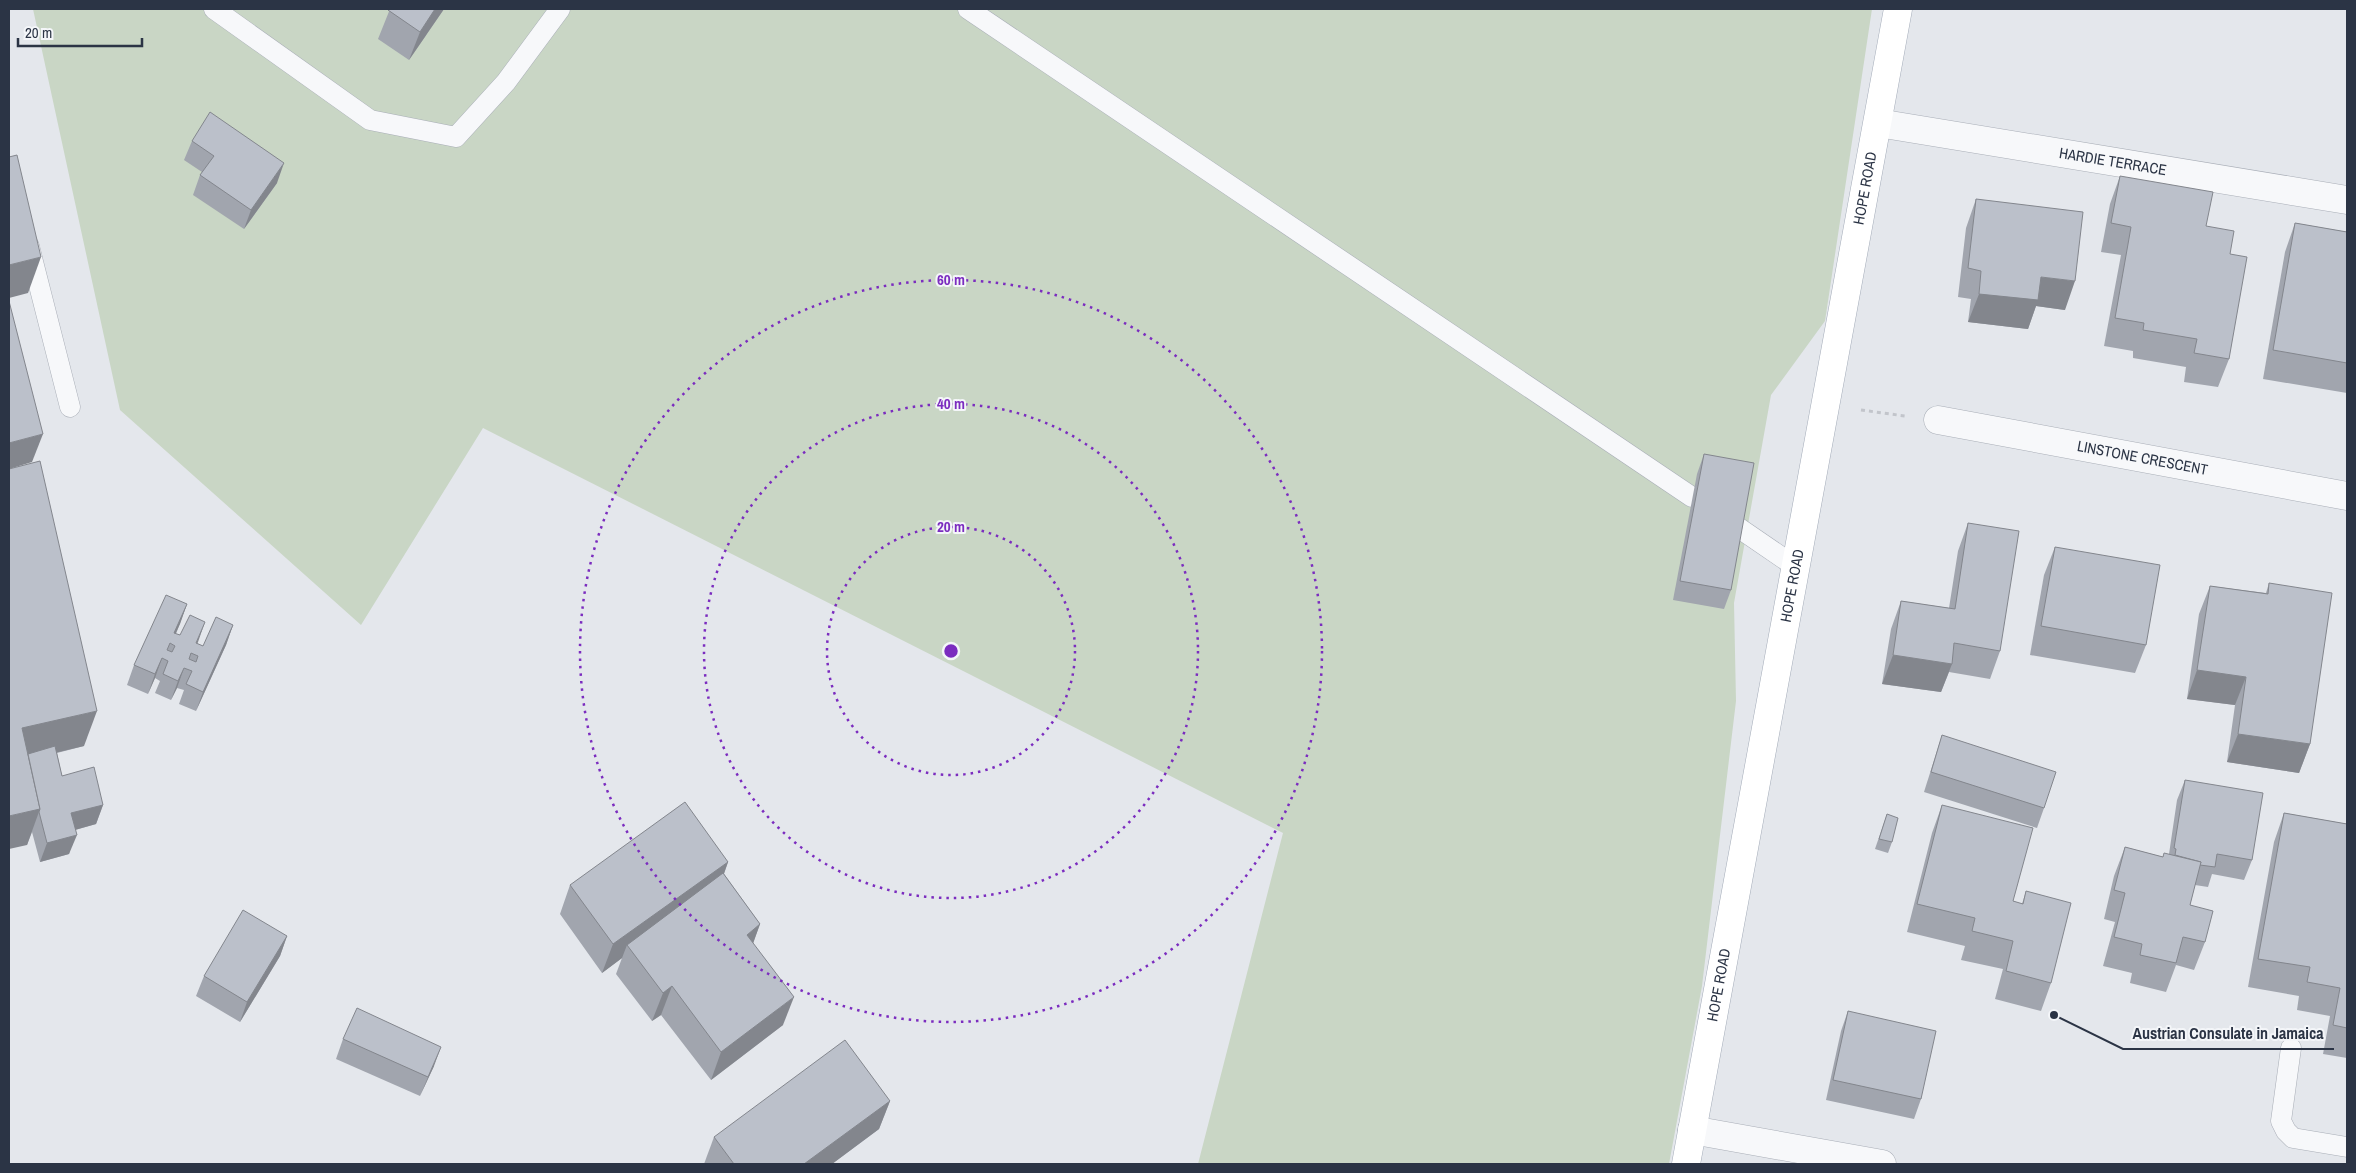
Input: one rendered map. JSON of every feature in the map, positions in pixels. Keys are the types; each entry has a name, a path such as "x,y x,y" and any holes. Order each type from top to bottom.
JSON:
{"main road":[{"name":"HOPE ROAD","path":"1686,1164 1898,9"}],"street":[{"name":"HARDIE TERRACE","path":"1878,123 2347,200"},
{"name":"LINSTONE CRESCENT","path":"1938,420 2347,496"},
{"path":"1692,1130 1882,1164"}],"lane":[{"path":"214,9 370,120 456,137 506,82 560,9"},
{"path":"968,9 1692,497"},
{"path":"24,227 70,407"},
{"path":"1739,528 1796,567"},
{"path":"2291,1048 2281,1121 2286,1131 2294,1138 2347,1147"}],"path":[{"path":"1826,405 1938,420"}],"green space":[{"path":"33,9 1872,9 1825,321 1771,395 1734,603 1736,701 1702,986 1669,1164 1198,1164 1283,833 483,428 361,625 120,410"}],"building":[{"path":"435,9 420,32 388,10"},
{"path":"210,112 284,163 251,210 200,175 214,156 192,141"},
{"path":"17,155 41,257 9,265 9,157"},
{"path":"2120,176 2213,192 2206,226 2234,231 2230,254 2247,257 2229,359 2194,353 2197,339 2143,330 2144,323 2115,318 2131,227 2111,223"},
{"path":"1976,199 2083,212 2075,281 2041,277 2038,300 1979,294 1981,271 1968,268"},
{"path":"2295,223 2347,232 2347,363 2273,350"},
{"path":"9,301 43,434 9,443"},
{"path":"1704,454 1754,463 1731,590 1680,581"},
{"path":"40,461 97,711 22,728 40,809 9,816 9,469"},
{"path":"1968,523 2019,531 2000,651 1954,643 1952,664 1893,655 1901,601 1955,609"},
{"path":"2055,547 2160,565 2146,645 2041,626"},
{"path":"2269,583 2332,593 2310,744 2238,734 2246,677 2197,670 2210,586 2268,594"},
{"path":"166,595 187,604 174,633 180,635 190,615 205,622 196,643 203,646 216,617 233,625 203,692 186,684 192,671 184,668 178,681 163,674 168,661 162,658 155,674 134,665","holes":["170,643 175,646 172,652 167,650","191,653 198,656 196,662 189,659"]},
{"path":"1942,735 2056,772 2044,808 1931,772"},
{"path":"55,746 62,776 94,767 103,805 71,813 77,835 47,843 28,754"},
{"path":"2185,780 2263,793 2252,860 2217,854 2215,867 2200,865 2201,862 2175,855 2176,849 2174,848"},
{"path":"685,802 728,862 613,944 570,885"},
{"path":"1942,805 2033,828 2013,901 2023,904 2026,891 2071,903 2051,983 2006,971 2013,941 1972,931 1975,918 1917,904"},
{"path":"2284,813 2347,824 2347,1028 2333,1025 2340,988 2307,982 2310,967 2258,959"},
{"path":"1887,814 1898,818 1892,842 1879,839"},
{"path":"2125,847 2163,857 2164,853 2201,862 2190,905 2213,911 2205,942 2183,937 2176,963 2140,955 2142,944 2114,937 2125,893 2114,890"},
{"path":"723,873 760,924 747,935 794,997 721,1052 672,986 663,993 627,945"},
{"path":"243,910 287,936 247,1002 204,976"},
{"path":"357,1008 441,1047 428,1077 343,1039"},
{"path":"1848,1011 1936,1031 1921,1099 1833,1080"},
{"path":"845,1040 890,1101 804,1164 734,1164 714,1137"}],"place":[{"name":"Austrian Consulate in Jamaica","path":"2054,1015"}]}
